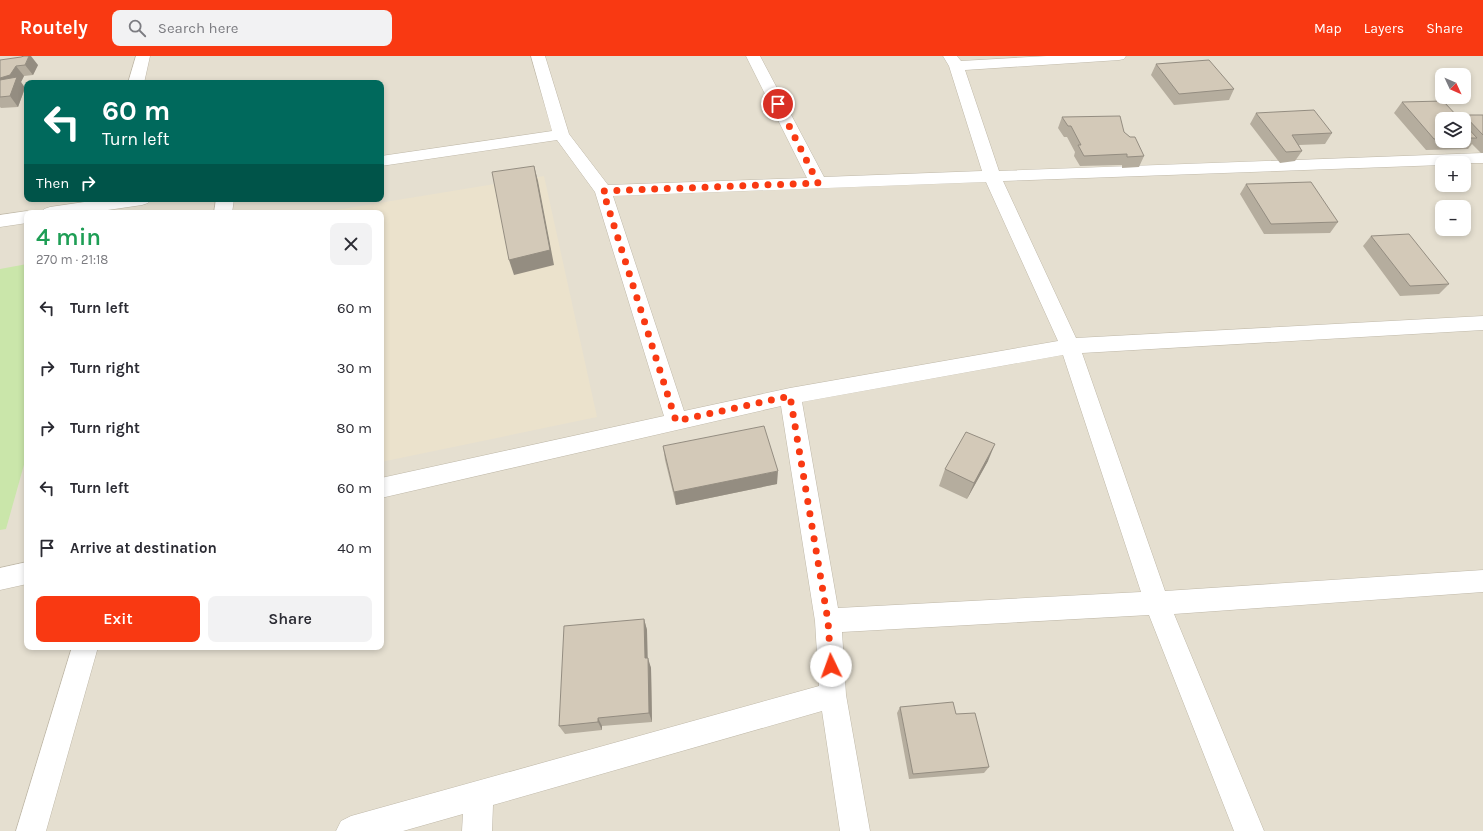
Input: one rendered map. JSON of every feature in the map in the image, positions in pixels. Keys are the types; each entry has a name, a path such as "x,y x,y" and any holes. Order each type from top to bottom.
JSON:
{"street":[{"path":"137,80 143,56"},
{"path":"538,56 561,135 603,191 676,421"},
{"path":"753,56 818,183"},
{"path":"1118,56 953,61 992,176 1070,346 1157,603 1249,831"},
{"path":"384,161 561,135"},
{"path":"603,191 1483,158"},
{"path":"65,210 105,202"},
{"path":"0,221 24,217"},
{"path":"384,487 790,396 1070,346 1483,323"},
{"path":"790,396 828,621 833,696 855,831"},
{"path":"0,579 24,574"},
{"path":"828,621 1482,583"},
{"path":"31,831 84,650"},
{"path":"351,831 833,696"},
{"path":"477,831 480,795"}],"shaded area":[{"path":"0,56 1483,56 1483,831 0,831"},
{"path":"544,176 597,417 384,461 384,210 336,210"}],"green space":[{"path":"24,265 24,465 6,529 0,530 0,269"}],"building":[{"path":"29,56 25,65 16,66 10,75 0,78 0,60"},
{"path":"1209,60 1234,89 1179,94 1156,64"},
{"path":"17,77 10,96 0,97 0,80"},
{"path":"1435,101 1435,104 1446,104 1453,112 1435,112 1434,139 1402,102"},
{"path":"1314,110 1332,133 1292,135 1302,151 1286,152 1256,113"},
{"path":"1471,115 1483,115 1483,135 1471,122"},
{"path":"1120,116 1124,132 1130,137 1135,137 1144,156 1127,157 1127,154 1084,156 1078,145 1081,145 1071,126 1068,126 1062,117"},
{"path":"1471,132 1477,138 1471,138"},
{"path":"534,166 550,250 509,260 492,172"},
{"path":"1311,182 1338,222 1271,224 1246,184"},
{"path":"1409,234 1449,284 1410,286 1371,236"},
{"path":"764,426 778,471 674,492 663,446"},
{"path":"966,432 995,444 974,483 945,469"},
{"path":"644,619 645,658 648,658 649,713 598,718 598,722 559,726 564,626"},
{"path":"953,702 956,714 975,713 989,767 913,774 900,707"}],"route":[{"path":"778,104 818,183 603,191 676,421 790,396 828,621 831,666"}]}
